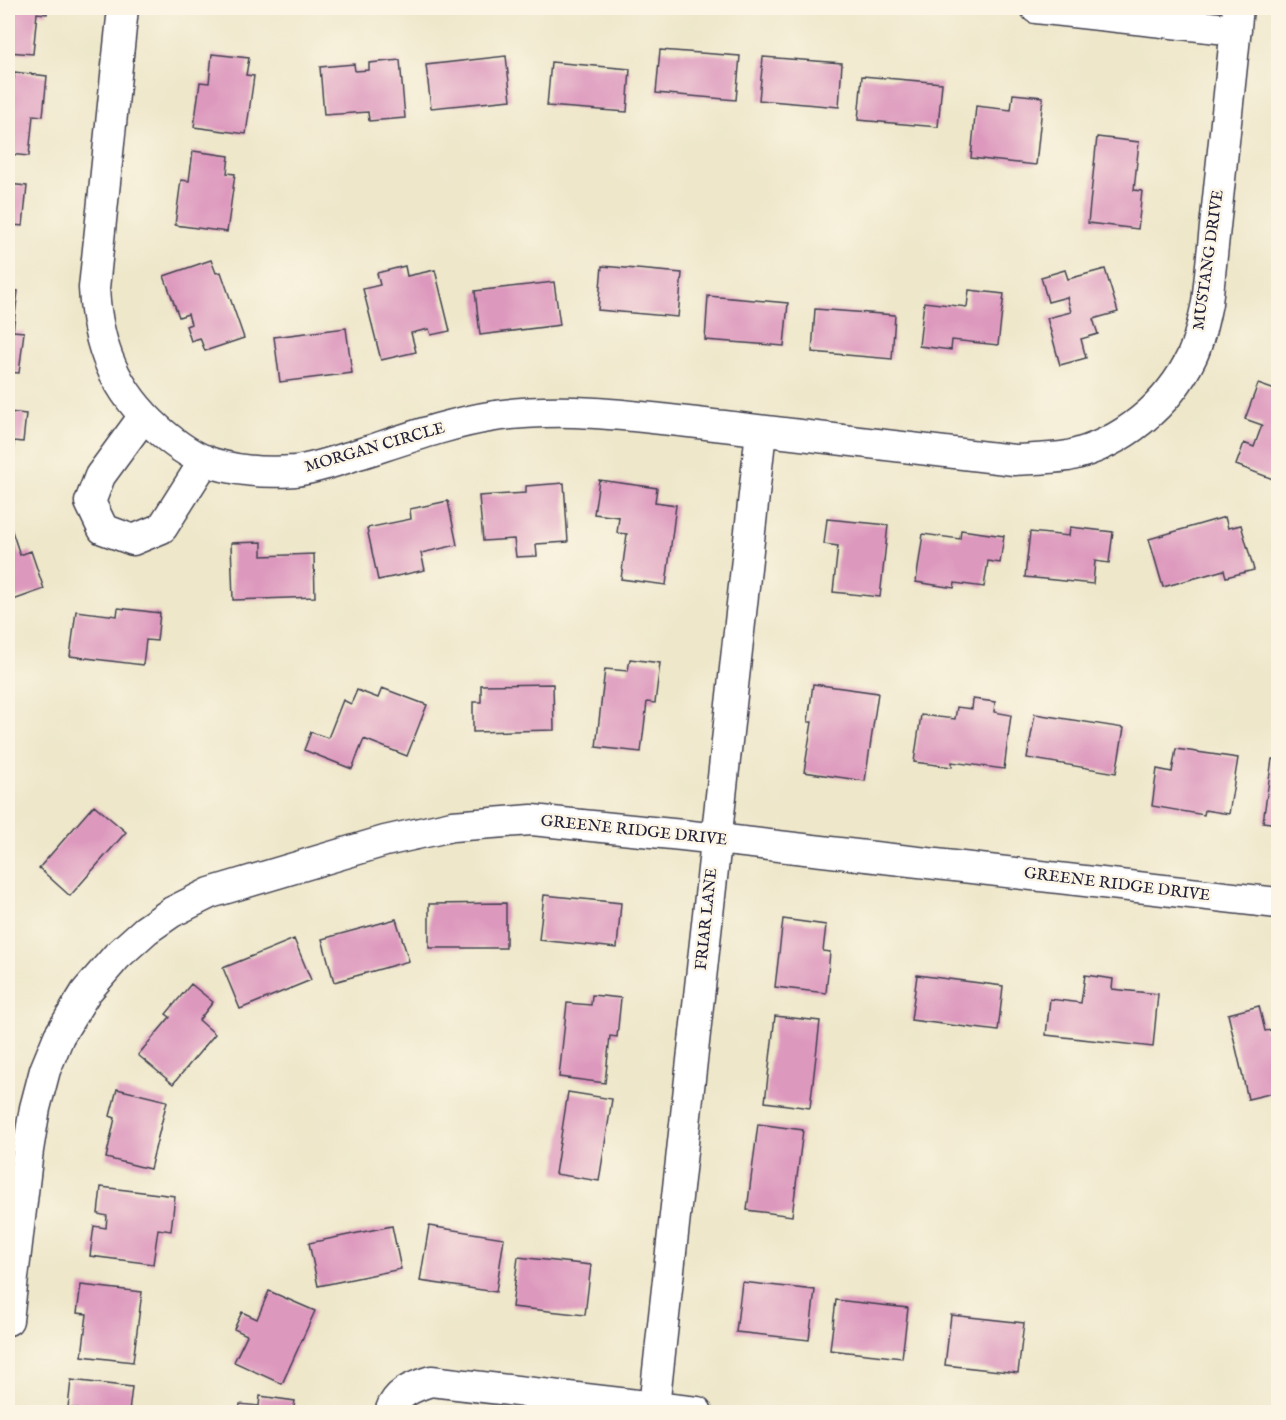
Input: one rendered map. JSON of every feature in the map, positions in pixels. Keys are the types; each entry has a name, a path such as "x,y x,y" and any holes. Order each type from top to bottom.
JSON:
{"street":[{"name":"MORGAN CIRCLE","path":"123,8 95,264 94,300 98,330 116,378 144,416 174,442 205,460 238,469 296,471 442,427 496,416 556,412 633,416 934,451"},
{"path":"1036,8 1237,19"},
{"name":"MUSTANG DRIVE","path":"934,451 1014,460 1042,459 1084,452 1124,433 1143,420 1169,394 1192,355 1201,332 1207,303 1237,19"},
{"path":"144,416 100,476 90,502 103,529 133,540 162,528 205,460"},
{"name":"FRIAR LANE","path":"654,1407 761,431"},
{"name":"GREENE RIDGE DRIVE","path":"8,1320 35,1108 45,1070 59,1036 86,992 117,956 146,930 172,912 210,893 251,879 385,841 452,826 532,820 1278,903"},
{"path":"390,1413 401,1394 412,1387 430,1381 697,1413"}],"building":[{"path":"8,8 47,8 47,14 37,13 33,54 8,52"},
{"path":"660,50 740,56 736,100 656,93"},
{"path":"212,54 249,58 246,75 254,76 246,134 194,127 200,82 209,83"},
{"path":"506,56 511,100 431,108 426,65"},
{"path":"763,57 842,63 839,107 759,100"},
{"path":"400,60 405,118 369,121 368,112 324,115 320,67 354,64 355,71 369,70 369,63"},
{"path":"551,62 630,69 627,112 547,106"},
{"path":"14,72 47,76 43,116 33,115 29,156 8,154 8,77 14,78"},
{"path":"862,76 942,83 938,127 858,120"},
{"path":"1013,94 1043,97 1036,165 971,158 976,106 1011,110"},
{"path":"1097,137 1139,142 1134,190 1142,191 1138,229 1088,223"},
{"path":"193,151 229,156 227,173 235,174 227,232 175,225 181,180 189,181"},
{"path":"8,184 27,186 23,226 13,225 9,265 8,264"},
{"path":"211,260 216,273 221,272 244,338 205,351 200,338 191,341 186,326 191,324 188,314 179,317 164,276"},
{"path":"405,266 407,276 435,270 450,331 431,335 429,329 411,333 416,352 381,360 363,289 380,285 377,273"},
{"path":"602,266 682,273 678,317 598,310"},
{"path":"1105,269 1118,312 1093,319 1098,334 1081,339 1086,358 1060,365 1047,318 1071,312 1067,297 1048,302 1041,277 1065,270 1068,279"},
{"path":"554,282 560,325 480,335 475,291"},
{"path":"8,290 18,291 13,331 24,332 19,373 8,372"},
{"path":"969,290 1004,294 998,345 952,340 951,350 919,346 924,302 967,307"},
{"path":"708,296 788,303 784,346 705,340"},
{"path":"815,309 895,315 892,359 812,352"},
{"path":"1276,325 1278,325 1278,357 1273,357"},
{"path":"346,328 352,373 280,382 274,337"},
{"path":"1258,384 1278,391 1278,481 1236,465 1244,443 1254,447 1262,425 1245,419"},
{"path":"8,412 26,414 23,442 14,441 10,485 8,485"},
{"path":"599,480 657,488 655,502 676,505 666,585 621,579 627,534 617,533 619,517 594,514"},
{"path":"564,483 568,542 536,544 537,556 516,557 514,539 483,541 479,496 526,493 526,486"},
{"path":"448,501 457,545 421,553 425,570 378,580 367,528 411,519 410,509"},
{"path":"1225,517 1228,528 1241,525 1254,570 1226,577 1224,570 1163,587 1149,539"},
{"path":"8,519 20,555 31,551 44,589 8,602"},
{"path":"827,519 888,525 880,597 833,592 838,546 824,544"},
{"path":"1070,527 1113,532 1109,563 1095,561 1093,584 1025,577 1030,532 1069,536"},
{"path":"961,530 1004,536 1000,563 988,561 984,587 955,583 954,588 916,582 923,534 960,539"},
{"path":"262,542 262,556 314,554 315,597 233,600 231,543"},
{"path":"118,608 160,613 157,641 146,640 143,665 70,656 76,611 117,616"},
{"path":"630,659 660,663 655,703 647,702 641,752 596,747 605,669 628,671"},
{"path":"553,684 554,730 473,732 473,702 481,702 481,685"},
{"path":"813,684 878,693 865,781 804,772 812,722 808,722"},
{"path":"382,688 427,705 407,756 364,739 352,769 304,750 311,732 328,738 343,700 351,704 357,690 378,698"},
{"path":"973,699 995,702 994,712 1011,715 1004,769 952,762 952,767 914,762 921,715 955,719 957,707 972,709"},
{"path":"1035,714 1124,728 1116,773 1027,758"},
{"path":"1176,749 1238,758 1229,814 1205,810 1204,815 1152,806 1157,769 1172,772"},
{"path":"1272,759 1278,760 1278,824 1263,822"},
{"path":"94,805 126,832 70,896 39,868"},
{"path":"544,895 621,903 617,948 539,940"},
{"path":"506,903 506,948 429,948 429,904"},
{"path":"396,919 409,961 334,982 322,939"},
{"path":"783,919 826,925 823,951 830,952 826,993 775,987"},
{"path":"294,939 311,980 240,1009 223,968"},
{"path":"917,975 1003,986 998,1031 911,1020"},
{"path":"1085,975 1113,979 1112,989 1158,994 1153,1047 1046,1035 1050,999 1081,1003"},
{"path":"191,984 213,1002 199,1020 215,1034 173,1084 138,1055 170,1017 166,1014"},
{"path":"592,995 621,998 617,1037 610,1036 605,1083 559,1077 567,1003 591,1005"},
{"path":"1259,1006 1265,1031 1271,1030 1278,1061 1278,1092 1248,1099 1228,1014"},
{"path":"775,1016 820,1021 810,1108 765,1102"},
{"path":"117,1089 167,1101 150,1169 106,1158 115,1118 110,1116"},
{"path":"568,1092 612,1099 599,1181 555,1174"},
{"path":"758,1124 803,1130 792,1216 747,1210"},
{"path":"101,1187 175,1196 171,1231 158,1229 153,1264 90,1256 94,1226 106,1228 107,1216 98,1214"},
{"path":"392,1226 401,1269 318,1286 309,1243"},
{"path":"429,1226 504,1238 496,1292 420,1281"},
{"path":"518,1257 591,1265 585,1315 512,1307"},
{"path":"742,1282 815,1290 809,1340 736,1332"},
{"path":"81,1285 142,1292 133,1362 82,1356 87,1314 77,1313"},
{"path":"269,1291 315,1311 282,1384 234,1362 247,1335 234,1329 242,1312 257,1319"},
{"path":"836,1300 908,1308 902,1358 830,1350"},
{"path":"951,1315 1024,1323 1018,1373 945,1365"},
{"path":"71,1380 132,1387 129,1412 77,1412 78,1409 68,1408"},
{"path":"260,1396 295,1401 293,1412 239,1412 240,1404 259,1406"}]}
